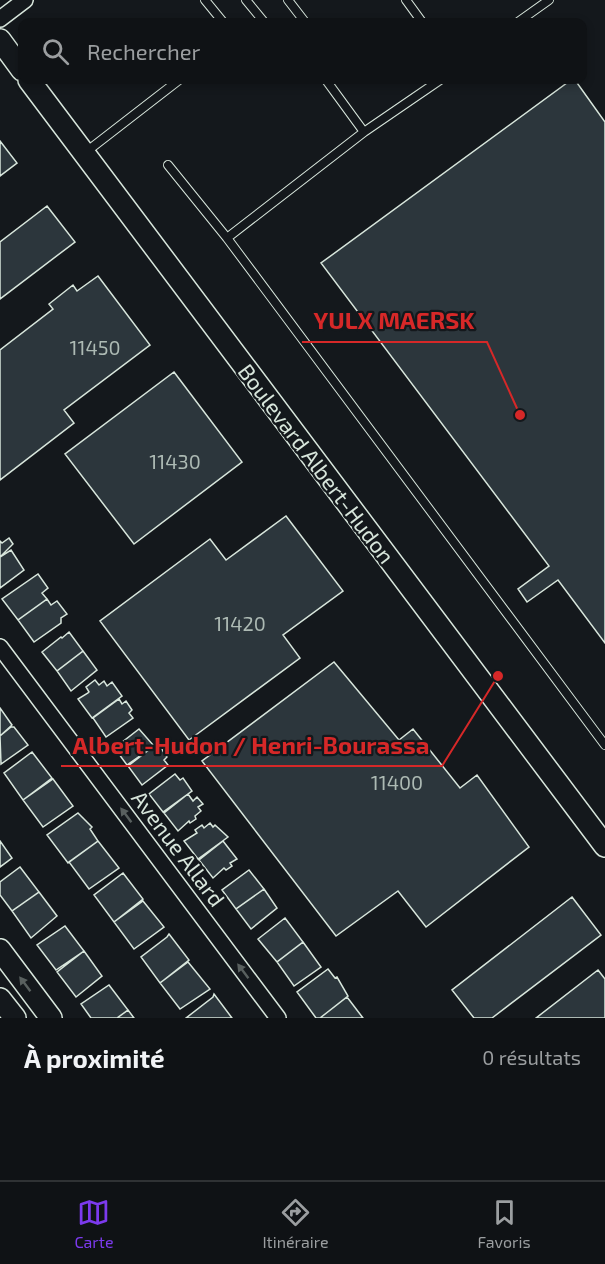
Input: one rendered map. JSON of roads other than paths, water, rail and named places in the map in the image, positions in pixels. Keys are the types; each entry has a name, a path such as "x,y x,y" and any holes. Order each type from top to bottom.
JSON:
{"street":[{"path":"0,19 25,0"},
{"path":"0,40 18,65"},
{"name":"Boulevard Albert-Hudon","path":"32,84 605,846"},
{"name":"Avenue Allard","path":"0,646 278,1018"},
{"path":"0,950 51,1018"},
{"path":"0,999 15,1018"}],"lane":[{"path":"205,0 220,18"},
{"path":"246,0 261,18"},
{"path":"288,0 302,18"},
{"path":"406,0 419,18"},
{"path":"524,18 549,0"},
{"path":"85,153 174,84"},
{"path":"329,84 364,132"},
{"path":"227,238 364,132 434,84"},
{"path":"168,165 227,238 605,746"}],"place":[{"name":"YULX MAERSK","path":"520,415"},
{"name":"Albert-Hudon / Henri-Bourassa","path":"498,676"}]}
